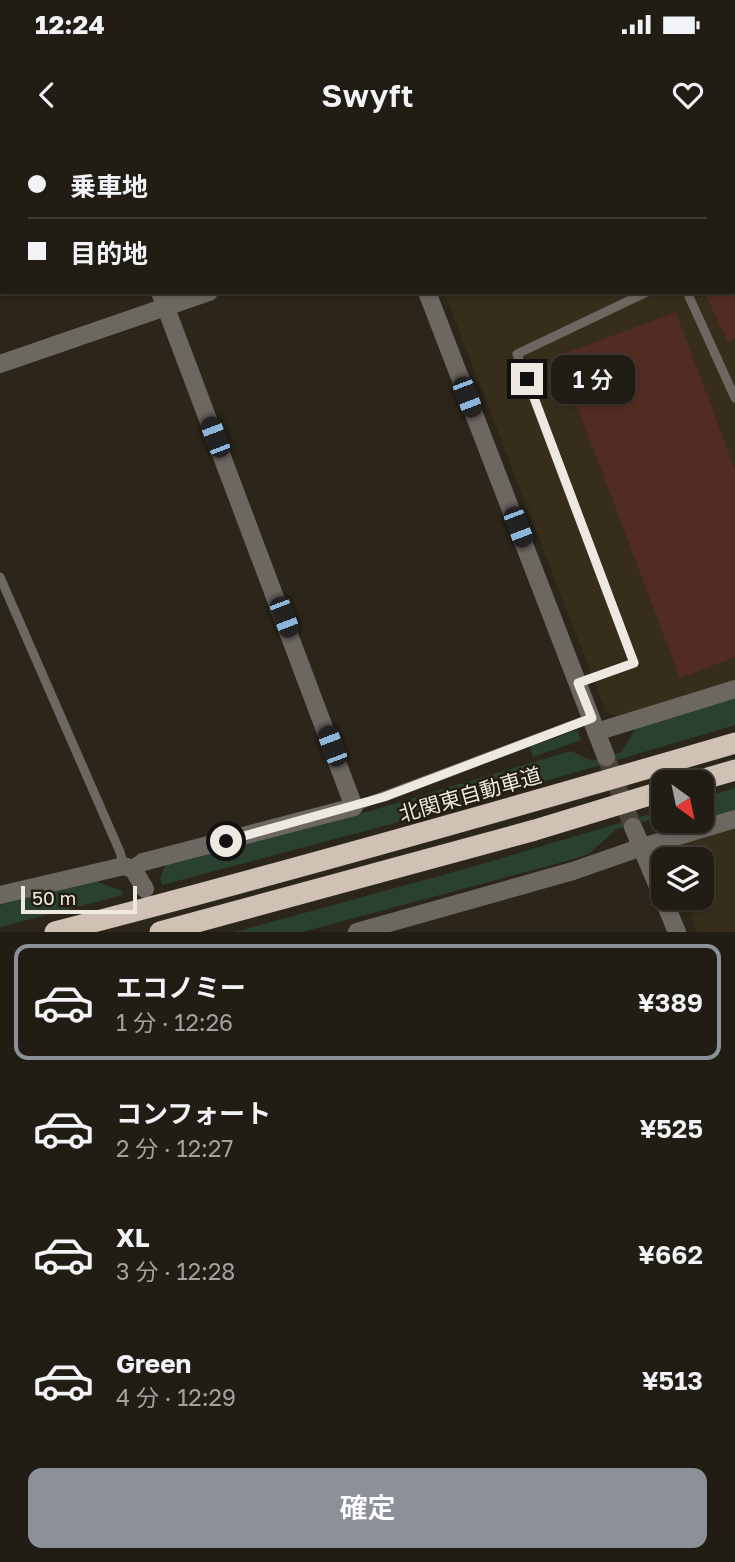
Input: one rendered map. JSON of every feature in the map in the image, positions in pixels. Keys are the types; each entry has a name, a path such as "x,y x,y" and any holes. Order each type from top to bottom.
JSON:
{"highway":[{"name":"北関東自動車道","path":"55,932 344,855 735,743"},
{"path":"714,776 735,770"},
{"path":"160,932 522,834 651,796"}],"street":[{"path":"0,364 163,300 198,294"},
{"path":"428,294 606,757"},
{"path":"0,895 129,868 143,862 354,807 163,300"},
{"path":"594,725 735,689"},
{"path":"358,932 402,926 642,847 735,820"},
{"path":"634,827 677,932"},
{"path":"129,868 145,889"}],"lane":[{"path":"578,683 634,663 517,354 643,294"},
{"path":"688,294 735,398"},
{"path":"0,577 129,868"},
{"path":"354,807 594,725"}],"shaded area":[{"path":"445,294 735,294 735,681 618,717 606,712"},
{"path":"735,829 735,932 697,932 689,910 714,910 714,847 674,847"}],"green space":[{"path":"735,695 735,725 485,799 162,885 160,879 166,864 363,813 571,751 592,761 621,752 637,727"},
{"path":"577,730 581,740 533,757 530,747"},
{"path":"735,788 735,812 714,818 714,794"},
{"path":"651,814 651,821 615,830 589,854 567,861 302,932 235,932 472,867"},
{"path":"94,881 121,890 123,895 0,927 0,905"}],"building":[{"path":"705,294 735,294 735,339 728,342"},
{"path":"676,312 735,469 735,657 680,678 558,356"}],"tunnel":[{"path":"606,757 633,827"}],"route":[{"path":"226,841 384,797 592,718 578,683 634,663 527,379"}]}
